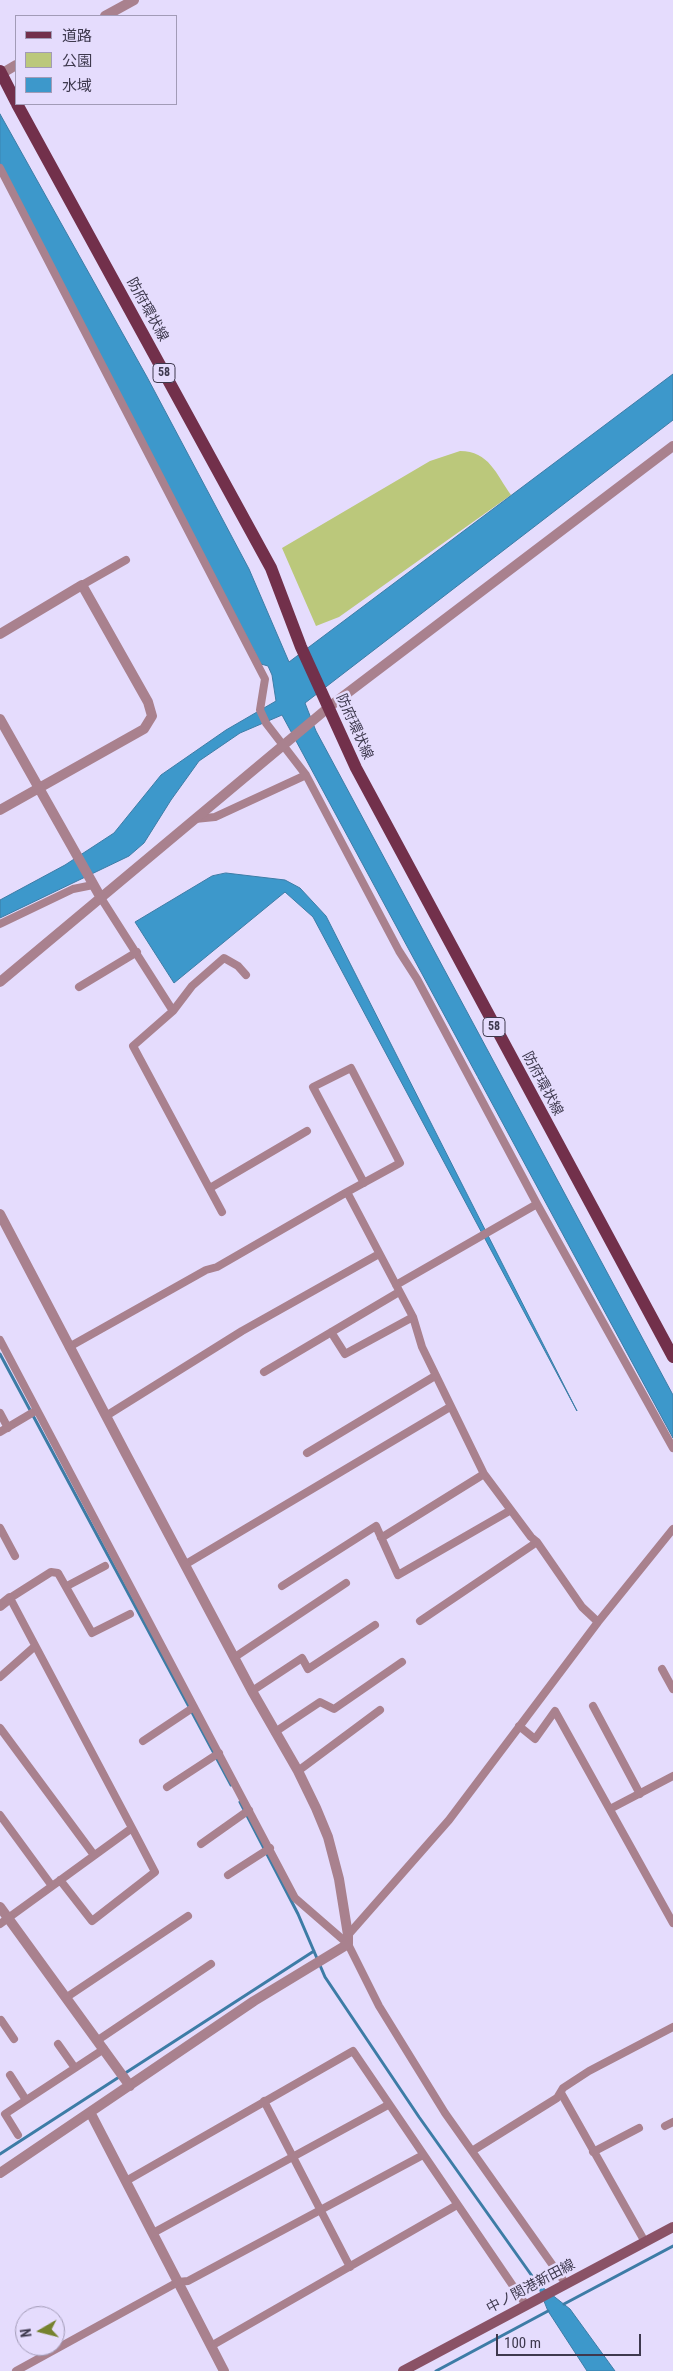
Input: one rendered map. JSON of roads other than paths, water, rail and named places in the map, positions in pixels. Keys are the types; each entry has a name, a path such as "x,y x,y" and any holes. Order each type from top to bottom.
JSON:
{"main road":[{"name":"防府環状線","path":"0,72 15,99"},
{"name":"防府環状線","path":"18,105 270,568 301,647 356,768 673,1357"},
{"name":"中ノ関港新田線","path":"402,2371 673,2227"}],"street":[{"path":"107,15 134,0"},
{"path":"0,72 15,65"},
{"path":"0,168 265,679 260,710 266,723 306,775 537,1204 673,1448"},
{"path":"0,982 329,707 673,446"},
{"path":"0,634 126,560"},
{"path":"0,810 144,729 152,716 148,702 82,586"},
{"path":"0,719 101,898 173,1011"},
{"path":"196,819 215,817 306,775"},
{"path":"0,924 73,889 92,882"},
{"path":"79,987 137,952"},
{"path":"222,1212 133,1046 173,1011 192,986 224,958 238,966 246,975"},
{"path":"69,1347 206,1270 217,1267 400,1163 351,1068 313,1087 364,1183"},
{"path":"210,1188 307,1132"},
{"path":"347,1192 413,1317 422,1348 484,1474 537,1542 582,1607 598,1622"},
{"path":"264,1372 537,1204"},
{"path":"0,1214 252,1691 298,1770 328,1837 340,1879 348,1940 379,2006 445,2113 566,2284"},
{"path":"106,1416 242,1331 379,1254"},
{"path":"331,1332 345,1354 413,1317"},
{"path":"0,1340 295,1898 348,1940"},
{"path":"307,1453 435,1376"},
{"path":"186,1564 450,1407"},
{"path":"0,1432 37,1410"},
{"path":"0,1413 8,1428"},
{"path":"381,1538 484,1474"},
{"path":"282,1586 376,1526 398,1576 511,1510"},
{"path":"0,1528 15,1556"},
{"path":"0,2173 254,2001 322,1959 348,1940 449,1820 598,1622 673,1529"},
{"path":"420,1622 537,1542"},
{"path":"67,1586 104,1566"},
{"path":"0,1606 52,1572 58,1573 67,1586 92,1633 130,1614"},
{"path":"235,1657 346,1583"},
{"path":"10,1598 34,1647 155,1872 92,1922 60,1880"},
{"path":"252,1691 302,1658 308,1669 375,1625"},
{"path":"0,1677 34,1647"},
{"path":"275,1732 320,1702 334,1709 402,1662"},
{"path":"662,1669 670,1676 673,1690"},
{"path":"593,1706 640,1794"},
{"path":"143,1741 194,1707"},
{"path":"298,1770 380,1710"},
{"path":"519,1726 535,1739 555,1711 673,1924"},
{"path":"0,1728 94,1855"},
{"path":"167,1788 218,1753"},
{"path":"610,1809 673,1776"},
{"path":"201,1844 249,1810"},
{"path":"0,1815 52,1886"},
{"path":"4,1922 132,1828"},
{"path":"228,1875 270,1848"},
{"path":"0,1907 4,1922 67,1997 130,2086"},
{"path":"67,1997 188,1916"},
{"path":"18,2135 5,2114 75,2068 101,2044 211,1964"},
{"path":"0,2020 14,2038"},
{"path":"472,2151 557,2098 563,2088 589,2071 673,2027"},
{"path":"58,2044 75,2068"},
{"path":"126,2181 353,2051 457,2205 528,2304"},
{"path":"10,2075 26,2100"},
{"path":"560,2094 646,2242"},
{"path":"264,2101 350,2267"},
{"path":"154,2233 388,2105"},
{"path":"90,2112 224,2371"},
{"path":"665,2126 673,2122"},
{"path":"594,2152 640,2128"},
{"path":"16,2371 178,2282 188,2281 423,2155"},
{"path":"211,2346 457,2205"}],"water":[{"path":"0,114 147,377 249,569 289,662 673,374 673,420 305,703 316,731 673,1395 673,1438 282,715 240,733 199,761 171,800 144,843 129,856 0,918 0,900 65,865 114,833 161,775 226,730 276,701 272,675 268,666 261,664 0,169"},
{"path":"226,873 285,880 300,888 326,916 577,1411 313,917 285,892 174,983 135,922 212,876"},
{"path":"537,2283 570,2309 615,2371 587,2371 548,2311"}],"waterway":[{"path":"0,1354 231,1785"},
{"path":"240,1802 298,1914 325,1977 419,2117 537,2283"},
{"path":"0,2154 314,1951"},
{"path":"564,2304 673,2246"},
{"path":"436,2371 548,2311"}]}
